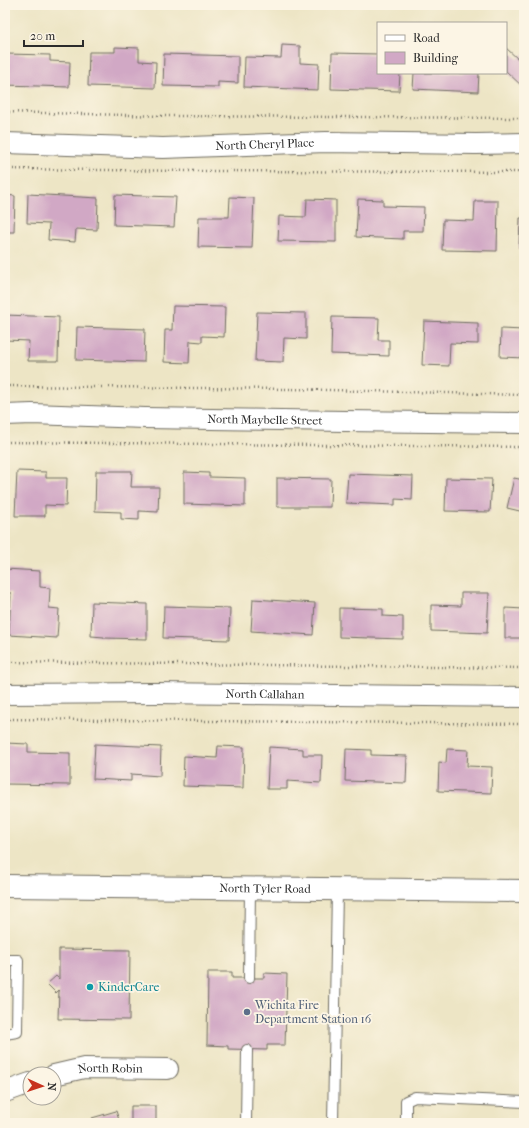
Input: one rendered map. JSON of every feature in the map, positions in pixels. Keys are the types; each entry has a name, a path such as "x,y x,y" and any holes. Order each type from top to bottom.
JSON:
{"main road":[{"name":"North Tyler Road","path":"5,886 524,891"}],"street":[{"name":"North Cheryl Place","path":"5,143 163,148 326,142 476,144 524,143"},
{"name":"North Maybelle Street","path":"5,415 32,414 145,418 524,423"},
{"name":"North Callahan","path":"5,694 156,693 524,697"},
{"name":"North Robin","path":"62,1073 84,1068 168,1069"},
{"path":"5,1092 22,1086"}],"lane":[{"path":"249,978 250,888"},
{"path":"332,1123 337,890"},
{"path":"5,960 18,960 17,1032 5,1034"},
{"path":"246,1123 247,1050"},
{"path":"406,1123 406,1101 415,1097 524,1102"}],"path":[{"path":"5,112 167,116 524,118"},
{"path":"5,169 524,172"},
{"path":"5,386 297,389 524,395"},
{"path":"5,442 524,447"},
{"path":"5,662 524,668"},
{"path":"5,719 524,724"}],"building":[{"path":"282,45 300,46 300,63 319,64 318,90 244,87 245,57 281,58"},
{"path":"115,47 139,48 139,61 156,62 155,88 88,86 89,52 115,52"},
{"path":"507,49 518,59 524,53 524,88 507,72"},
{"path":"332,53 377,54 377,74 400,74 399,91 331,89"},
{"path":"5,54 50,55 50,61 70,62 69,87 5,85"},
{"path":"164,54 238,56 238,83 218,82 218,87 163,86"},
{"path":"414,74 479,74 478,92 413,89"},
{"path":"28,194 98,198 97,230 76,229 75,242 48,240 49,224 27,223"},
{"path":"5,195 15,196 14,232 5,232"},
{"path":"115,195 176,197 174,227 114,225"},
{"path":"230,197 254,198 252,248 198,247 199,217 229,217"},
{"path":"307,199 336,200 336,242 278,241 279,216 306,217"},
{"path":"358,199 383,200 383,206 424,207 423,231 403,231 403,239 356,237"},
{"path":"475,201 498,201 497,251 442,250 443,220 474,221"},
{"path":"520,218 524,218 524,248 519,248"},
{"path":"173,306 225,307 224,337 202,336 202,342 190,341 189,363 164,362 165,330 172,330"},
{"path":"257,312 306,313 306,339 284,338 283,362 255,361"},
{"path":"5,315 59,317 58,361 28,361 29,341 5,340"},
{"path":"332,317 379,318 378,340 389,340 389,356 331,354"},
{"path":"424,321 478,323 478,344 450,343 449,366 422,365"},
{"path":"77,327 145,329 144,362 76,360"},
{"path":"501,329 524,330 524,358 500,357"},
{"path":"17,471 46,472 46,478 67,478 66,506 45,505 45,516 15,516"},
{"path":"96,471 132,471 131,487 159,487 158,512 139,511 139,520 121,519 121,512 95,511"},
{"path":"184,472 209,473 209,477 245,478 245,506 184,504"},
{"path":"348,474 413,476 412,500 395,499 395,505 346,503"},
{"path":"277,478 331,479 330,507 277,507"},
{"path":"446,478 492,479 490,512 445,511"},
{"path":"514,478 524,480 524,512 507,508"},
{"path":"5,569 40,571 40,587 50,588 49,608 59,609 57,638 9,635 11,593 5,592"},
{"path":"461,593 489,593 487,633 431,631 431,605 461,606"},
{"path":"253,599 315,603 313,635 251,631"},
{"path":"92,602 147,604 147,639 104,638 91,636"},
{"path":"164,606 230,608 229,640 163,638"},
{"path":"339,608 383,609 383,616 403,617 403,639 339,637"},
{"path":"505,608 524,609 524,638 505,638"},
{"path":"5,743 28,744 28,752 70,753 70,785 5,784"},
{"path":"95,744 161,747 160,776 131,774 131,781 93,779"},
{"path":"218,746 244,747 243,788 183,786 184,756 217,758"},
{"path":"269,747 303,749 303,755 322,755 321,783 287,781 287,789 267,789"},
{"path":"346,749 371,750 371,755 407,756 406,783 345,781"},
{"path":"447,749 468,750 467,766 492,767 491,793 438,791 439,762 446,763"},
{"name":"KinderCare","path":"59,949 130,950 129,1020 58,1019 59,990 56,993 47,984 56,976 59,979"},
{"name":"Wichita Fire Department Station 16","path":"208,972 232,972 232,978 264,978 264,973 287,974 285,1045 267,1045 267,1050 228,1049 228,1046 207,1045"},
{"path":"131,1106 156,1106 156,1123 131,1123"},
{"path":"116,1111 120,1123 94,1123 92,1118"}],"place":[{"name":"KinderCare","path":"90,987"},
{"name":"Wichita Fire Department Station 16","path":"247,1012"}]}
